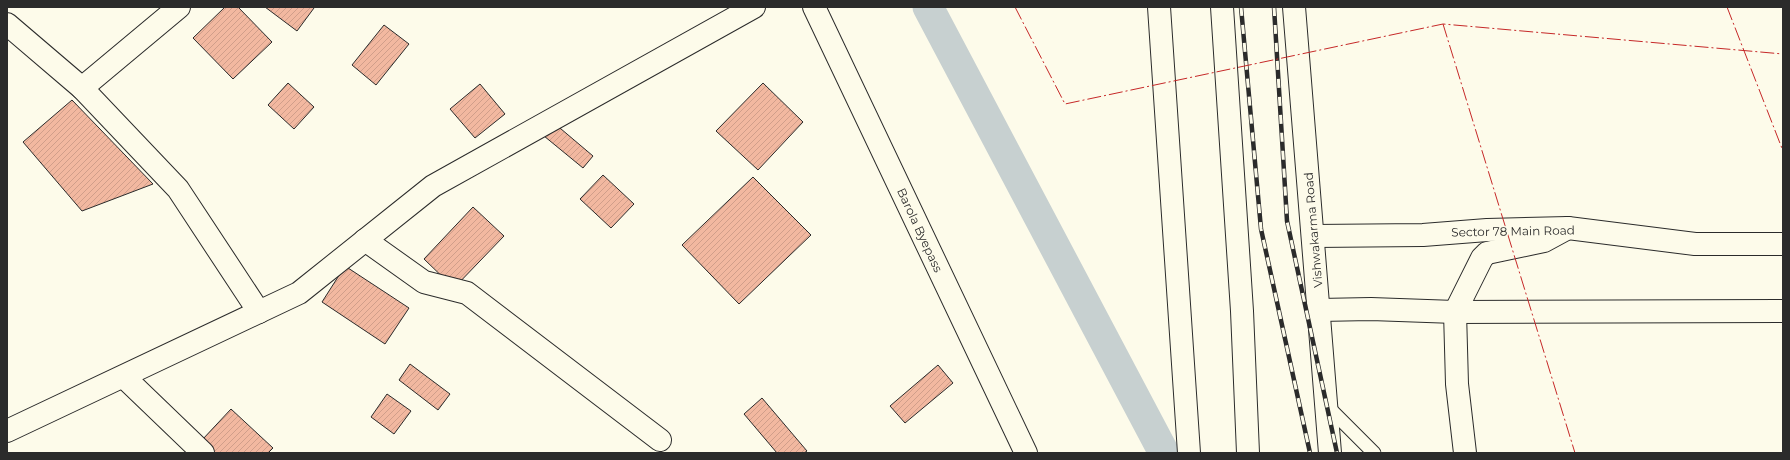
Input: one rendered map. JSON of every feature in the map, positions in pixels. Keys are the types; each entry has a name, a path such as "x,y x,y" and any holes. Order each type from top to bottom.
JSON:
{"street":[{"path":"82,88 179,7"},
{"path":"7,430 124,377 299,293 433,186 754,7"},
{"name":"Barola Byepass","path":"814,7 1026,453"},
{"path":"1159,7 1182,327 1189,453"},
{"path":"1222,7 1242,311 1248,453"},
{"name":"Vishwakarma Road","path":"1294,7 1314,236 1330,453"},
{"path":"7,24 82,88 178,189 258,312"},
{"path":"1465,453 1457,384 1455,312 1482,258 1488,253 1544,241 1568,228"},
{"name":"Sector 78 Main Road","path":"1314,236 1423,235 1487,230 1568,228 1695,244 1783,244"},
{"path":"365,240 424,282 468,293 660,440"},
{"path":"1319,310 1371,309 1455,312 1783,311"},
{"path":"124,377 203,453"}],"lane":[{"path":"1326,405 1374,453"}],"building":[{"path":"225,7 238,7 272,42 233,79 193,38"},
{"path":"265,7 313,7 314,8 297,31"},
{"path":"384,25 409,44 376,85 352,65"},
{"path":"288,83 314,107 294,129 268,105"},
{"path":"763,83 803,122 758,170 716,131"},
{"path":"480,84 505,114 475,138 450,109"},
{"path":"72,100 153,184 82,211 23,142"},
{"path":"554,123 593,156 583,168 544,136"},
{"path":"603,175 634,204 611,228 580,199"},
{"path":"753,177 811,235 739,304 682,245"},
{"path":"473,207 504,236 454,288 424,259"},
{"path":"345,266 409,308 385,344 322,302"},
{"path":"410,364 450,394 438,410 399,380"},
{"path":"938,365 953,383 905,423 890,406"},
{"path":"387,394 411,411 394,434 371,417"},
{"path":"762,398 807,451 804,453 777,453 744,414"},
{"path":"231,409 273,448 268,453 215,453 202,440"}],"waterway":[{"path":"928,7 1164,453"}],"railway":[{"path":"1241,7 1261,229 1310,453"},
{"path":"1274,7 1287,221 1337,453"}],"power":[{"path":"1015,7 1065,104 1443,24 1783,54"},
{"path":"1727,7 1783,151"},
{"path":"1443,24 1575,453"}]}
